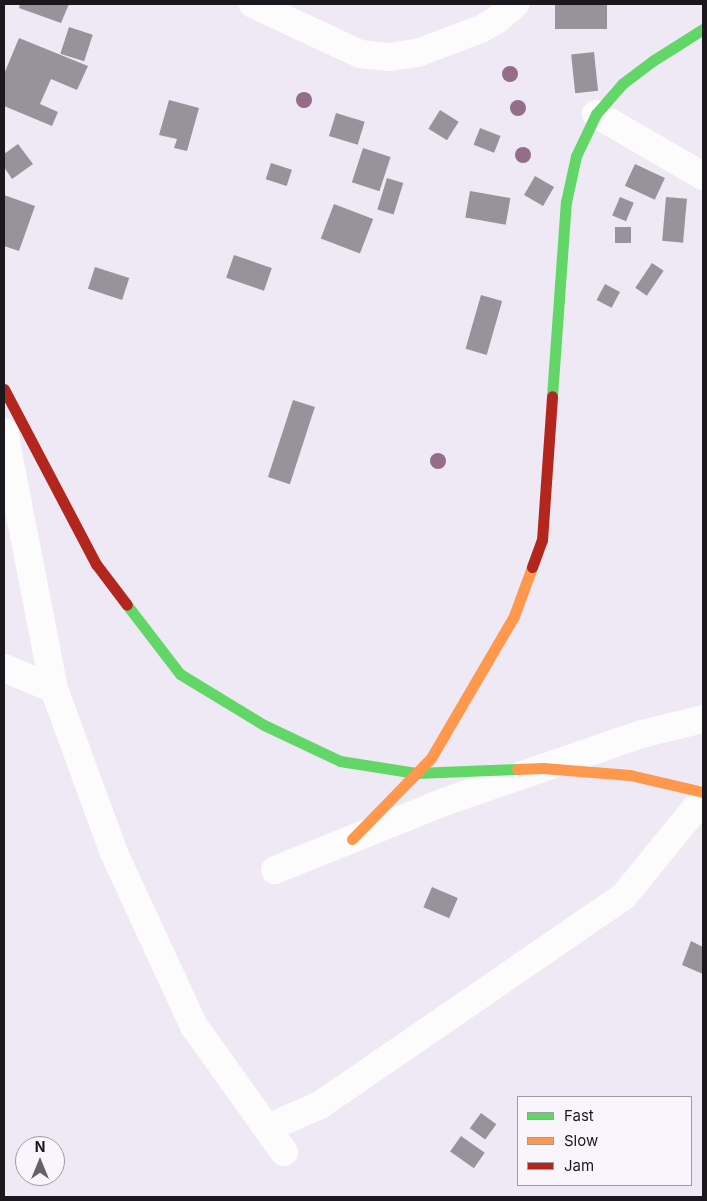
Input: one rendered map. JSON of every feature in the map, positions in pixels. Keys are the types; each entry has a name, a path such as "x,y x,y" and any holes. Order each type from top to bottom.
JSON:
{"street":[{"path":"253,4 360,54 390,57 420,52 481,29 498,19 515,4"},
{"path":"352,839 431,758 514,616 542,540 566,202 576,156 596,114 622,84 654,60 703,30"},
{"path":"596,114 703,176"},
{"path":"4,389 96,564 180,674 264,724 340,761 416,773 543,768 630,775 703,792"},
{"path":"4,432 54,689 114,853 194,1026 284,1152"},
{"path":"4,668 54,689"},
{"path":"275,870 444,802 642,734 703,719"},
{"path":"268,1128 320,1105 623,897 703,799"}],"building":[{"path":"20,4 69,4 61,23 19,8"},
{"path":"555,4 607,4 607,29 555,29"},
{"path":"69,27 93,35 84,61 60,54"},
{"path":"19,38 88,66 77,90 51,79 40,104 58,112 52,126 4,106 4,74"},
{"path":"594,52 598,91 575,93 571,54"},
{"path":"169,100 199,108 187,151 174,148 177,139 159,135"},
{"path":"440,110 459,122 447,140 428,129"},
{"path":"336,113 365,122 358,145 329,136"},
{"path":"480,128 501,136 494,153 474,145"},
{"path":"18,144 33,164 12,179 4,167 4,154"},
{"path":"363,148 391,157 379,191 352,182"},
{"path":"271,163 292,170 287,186 266,179"},
{"path":"635,164 665,178 655,200 625,186"},
{"path":"535,176 554,187 543,206 524,195"},
{"path":"387,178 403,183 394,215 377,210"},
{"path":"470,191 510,198 506,225 465,218"},
{"path":"4,195 35,206 19,251 4,246"},
{"path":"620,197 634,203 626,221 612,215"},
{"path":"666,197 687,199 683,243 662,241"},
{"path":"334,204 373,219 360,254 321,239"},
{"path":"615,227 631,227 631,243 615,243"},
{"path":"234,255 272,268 264,291 226,278"},
{"path":"652,263 664,271 647,296 635,288"},
{"path":"95,267 129,278 122,300 88,289"},
{"path":"605,284 620,292 612,308 597,300"},
{"path":"481,295 502,301 487,355 466,349"},
{"path":"293,400 315,407 290,484 268,477"},
{"path":"432,887 458,898 449,918 423,907"},
{"path":"691,941 703,947 703,974 682,965"},
{"path":"481,1113 496,1124 485,1140 470,1128"},
{"path":"461,1136 485,1153 474,1168 450,1152"}],"traffic: fast":[{"path":"552,396 566,202 576,156 596,114 622,84 654,60 703,29"},
{"path":"127,605 180,674 264,725 340,761 416,773 517,769"}],"traffic: slow":[{"path":"352,839 431,758 514,616 532,567"},
{"path":"517,769 543,768 630,775 703,792"}],"traffic: jam":[{"path":"4,389 96,564 127,605"},
{"path":"532,567 542,540 552,396"}]}
